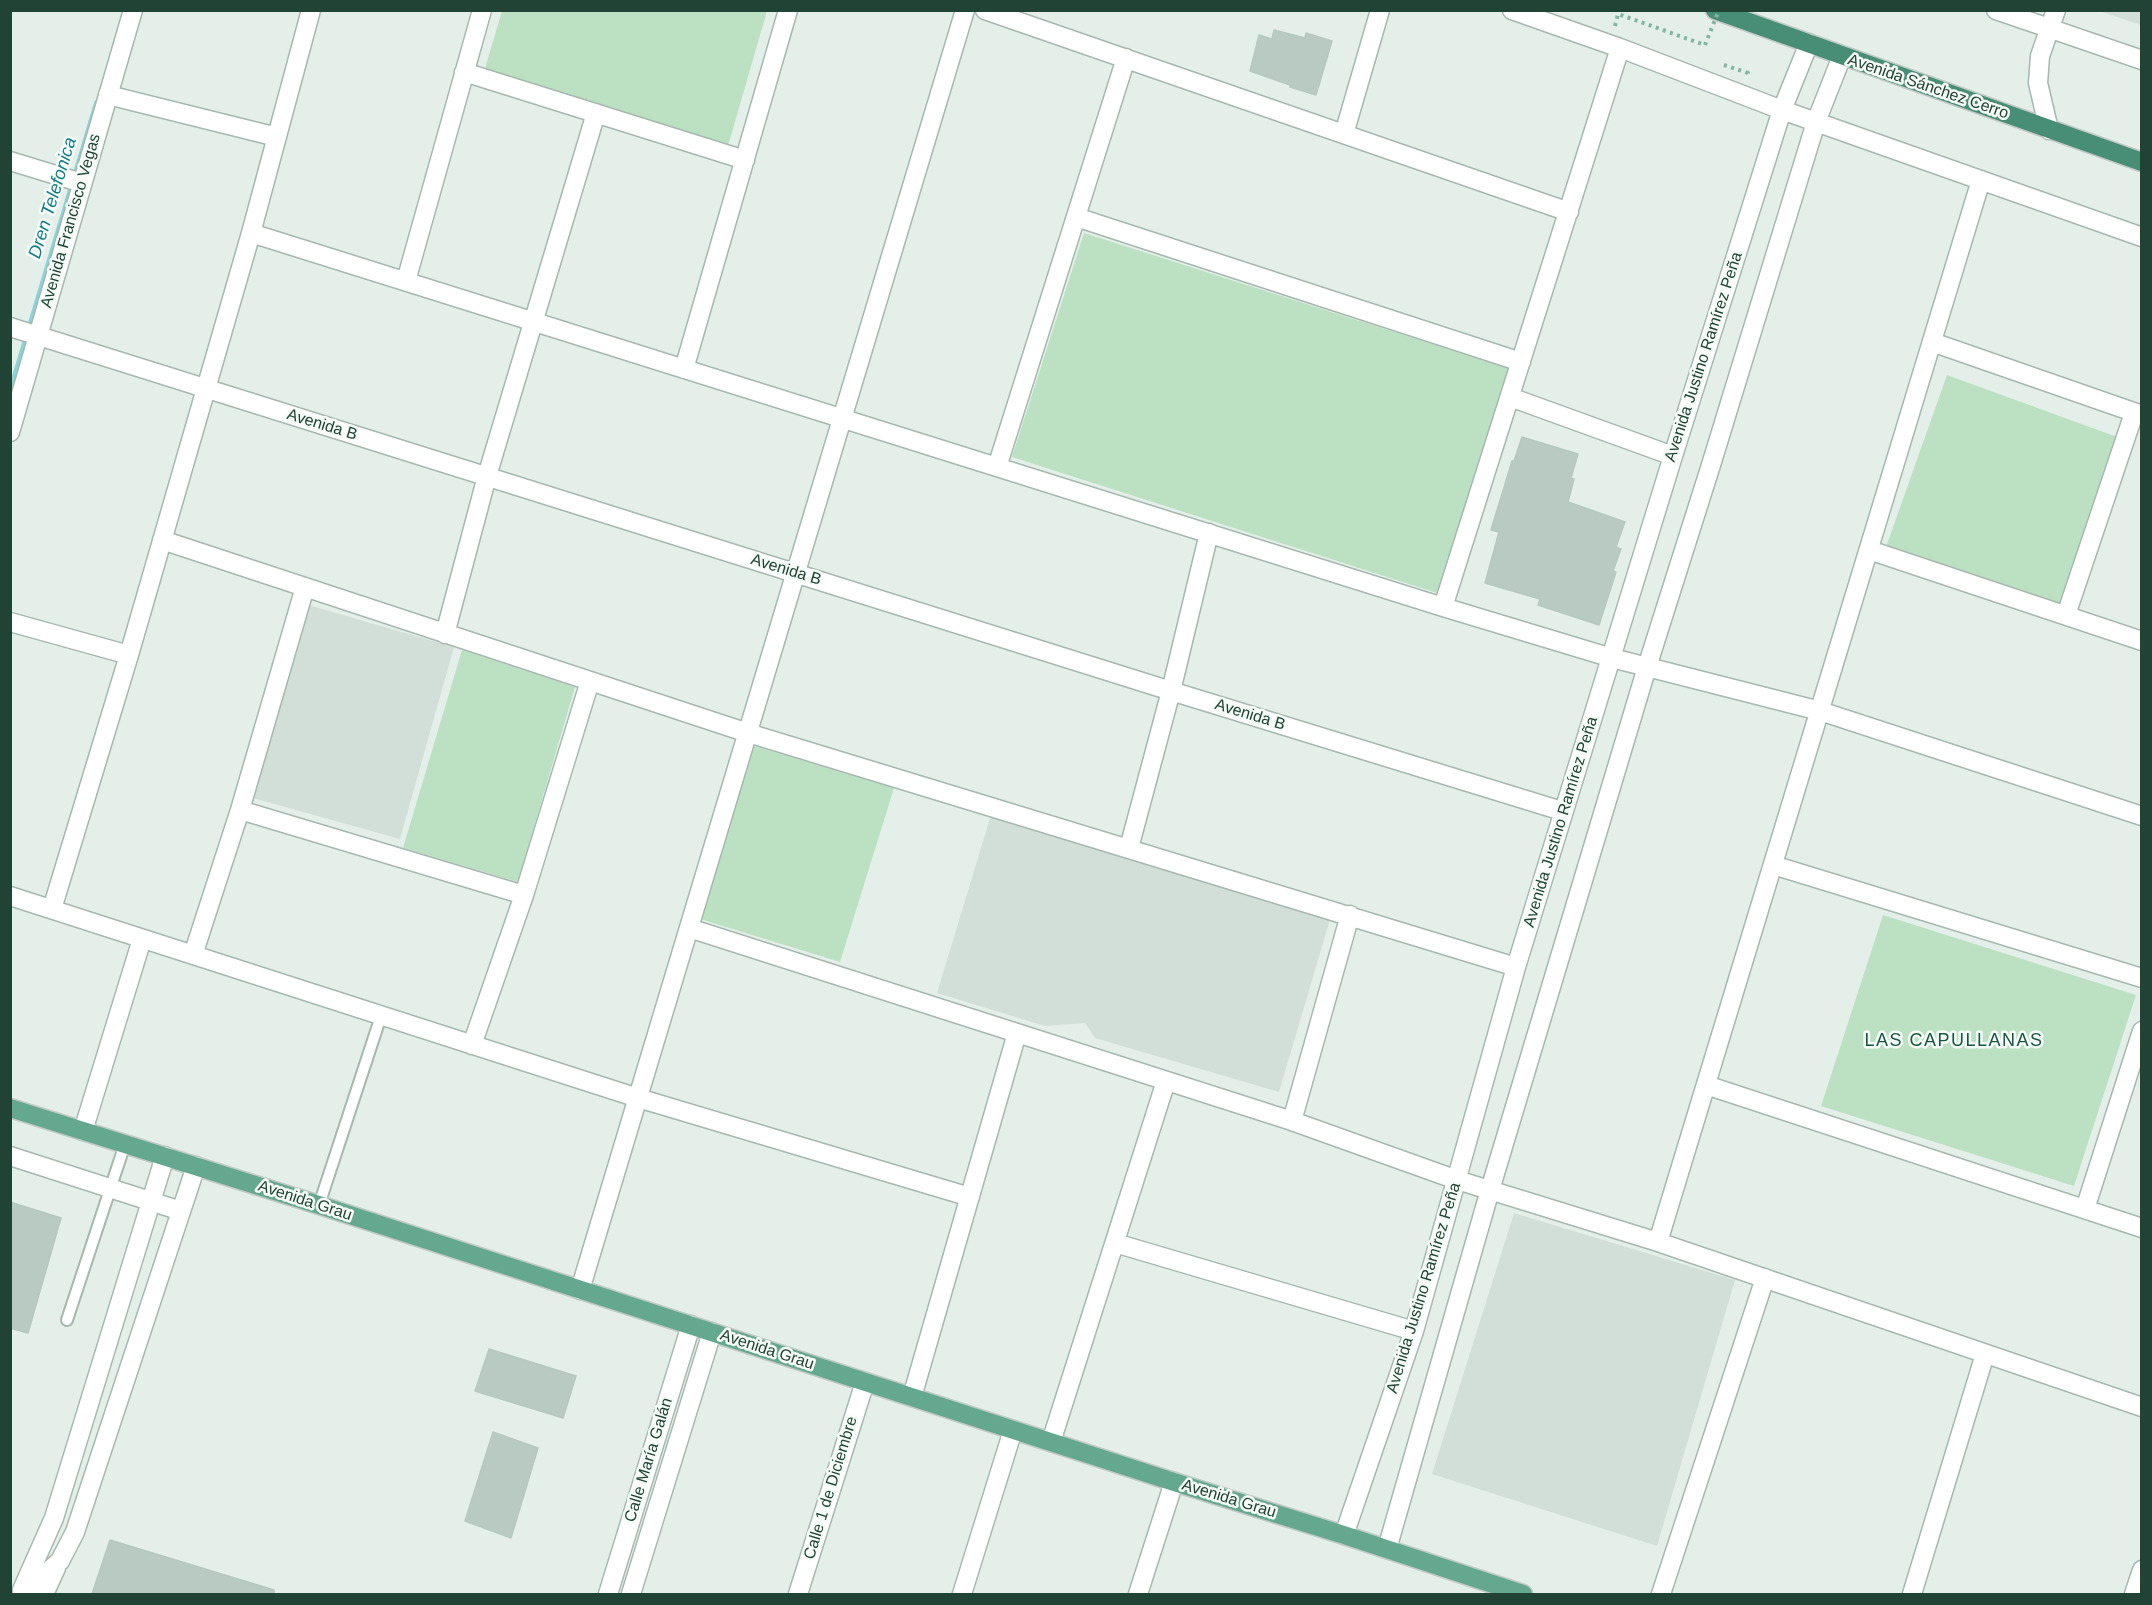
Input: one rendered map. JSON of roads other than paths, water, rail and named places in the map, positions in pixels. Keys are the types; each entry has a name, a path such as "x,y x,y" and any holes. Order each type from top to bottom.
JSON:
{"highway":[{"name":"Avenida Sánchez Cerro","path":"1717,10 2142,162"}],"main road":[{"name":"Avenida Grau","path":"10,1108 319,1205 1522,1594"}],"street":[{"name":"Avenida Francisco Vegas","path":"10,432 133,10"},
{"path":"52,909 129,655 251,233 311,10"},
{"path":"406,281 482,10"},
{"path":"684,369 788,10"},
{"path":"580,1290 965,10"},
{"path":"985,10 1569,212"},
{"path":"1344,134 1380,10"},
{"path":"1512,10 1620,48 1782,110 2142,237"},
{"path":"1996,10 2142,60"},
{"path":"2049,130 2038,83 2040,56 2056,10"},
{"name":"Avenida Justino Ramírez Peña","path":"1344,1535 1414,1331 1516,967 1673,456 1782,110 1809,43"},
{"path":"1443,607 1620,48"},
{"name":"Avenida Justino Ramírez Peña","path":"1387,1549 1490,1190 1647,667 1712,465 1816,122 1842,56"},
{"path":"998,467 1126,58"},
{"path":"464,72 745,160"},
{"path":"108,95 277,137"},
{"path":"445,634 533,321 596,114"},
{"path":"10,161 82,183"},
{"path":"1658,1242 1981,180"},
{"path":"1076,217 1521,362"},
{"path":"251,233 1443,607 1647,667 1820,711 2142,816"},
{"name":"Avenida B","path":"10,327 1171,691 1563,811"},
{"path":"1932,342 2138,414 2066,615"},
{"path":"1510,397 1673,456"},
{"path":"1129,848 1171,691 1209,533"},
{"path":"162,540 748,733 1516,967"},
{"path":"1869,550 2142,640"},
{"path":"193,955 240,810 305,587"},
{"path":"10,622 129,655"},
{"path":"472,1045 524,895 590,681"},
{"path":"240,810 524,895"},
{"path":"1773,865 2142,978"},
{"path":"10,896 638,1098 970,1197"},
{"path":"1292,1121 1350,915"},
{"path":"689,928 1292,1121 1457,1180 1658,1242 2142,1407"},
{"path":"83,1131 142,939"},
{"path":"2085,1209 2142,1031"},
{"path":"912,1397 1017,1034"},
{"path":"1051,1442 1166,1081"},
{"path":"1706,1085 2142,1228"},
{"path":"10,1156 181,1211"},
{"path":"21,1594 54,1518 165,1156"},
{"path":"44,1594 75,1532 196,1166"},
{"path":"1114,1243 1414,1331"},
{"path":"1661,1594 1765,1278"},
{"name":"Calle María Galán","path":"608,1594 691,1325"},
{"name":"Calle María Galán","path":"631,1594 712,1332"},
{"path":"1912,1594 1985,1354"},
{"name":"Calle 1 de Diciembre","path":"798,1594 865,1382"},
{"path":"962,1594 1013,1430"},
{"path":"1138,1594 1174,1482"},
{"path":"21,1594 60,1561"}],"lane":[{"path":"319,1205 381,1016"},
{"path":"67,1320 125,1144"}],"waterway":[{"name":"Dren Telefonica","path":"10,393 97,103"}],"district":[{"name":"LAS CAPULLANAS","path":"1954,1041"}]}
